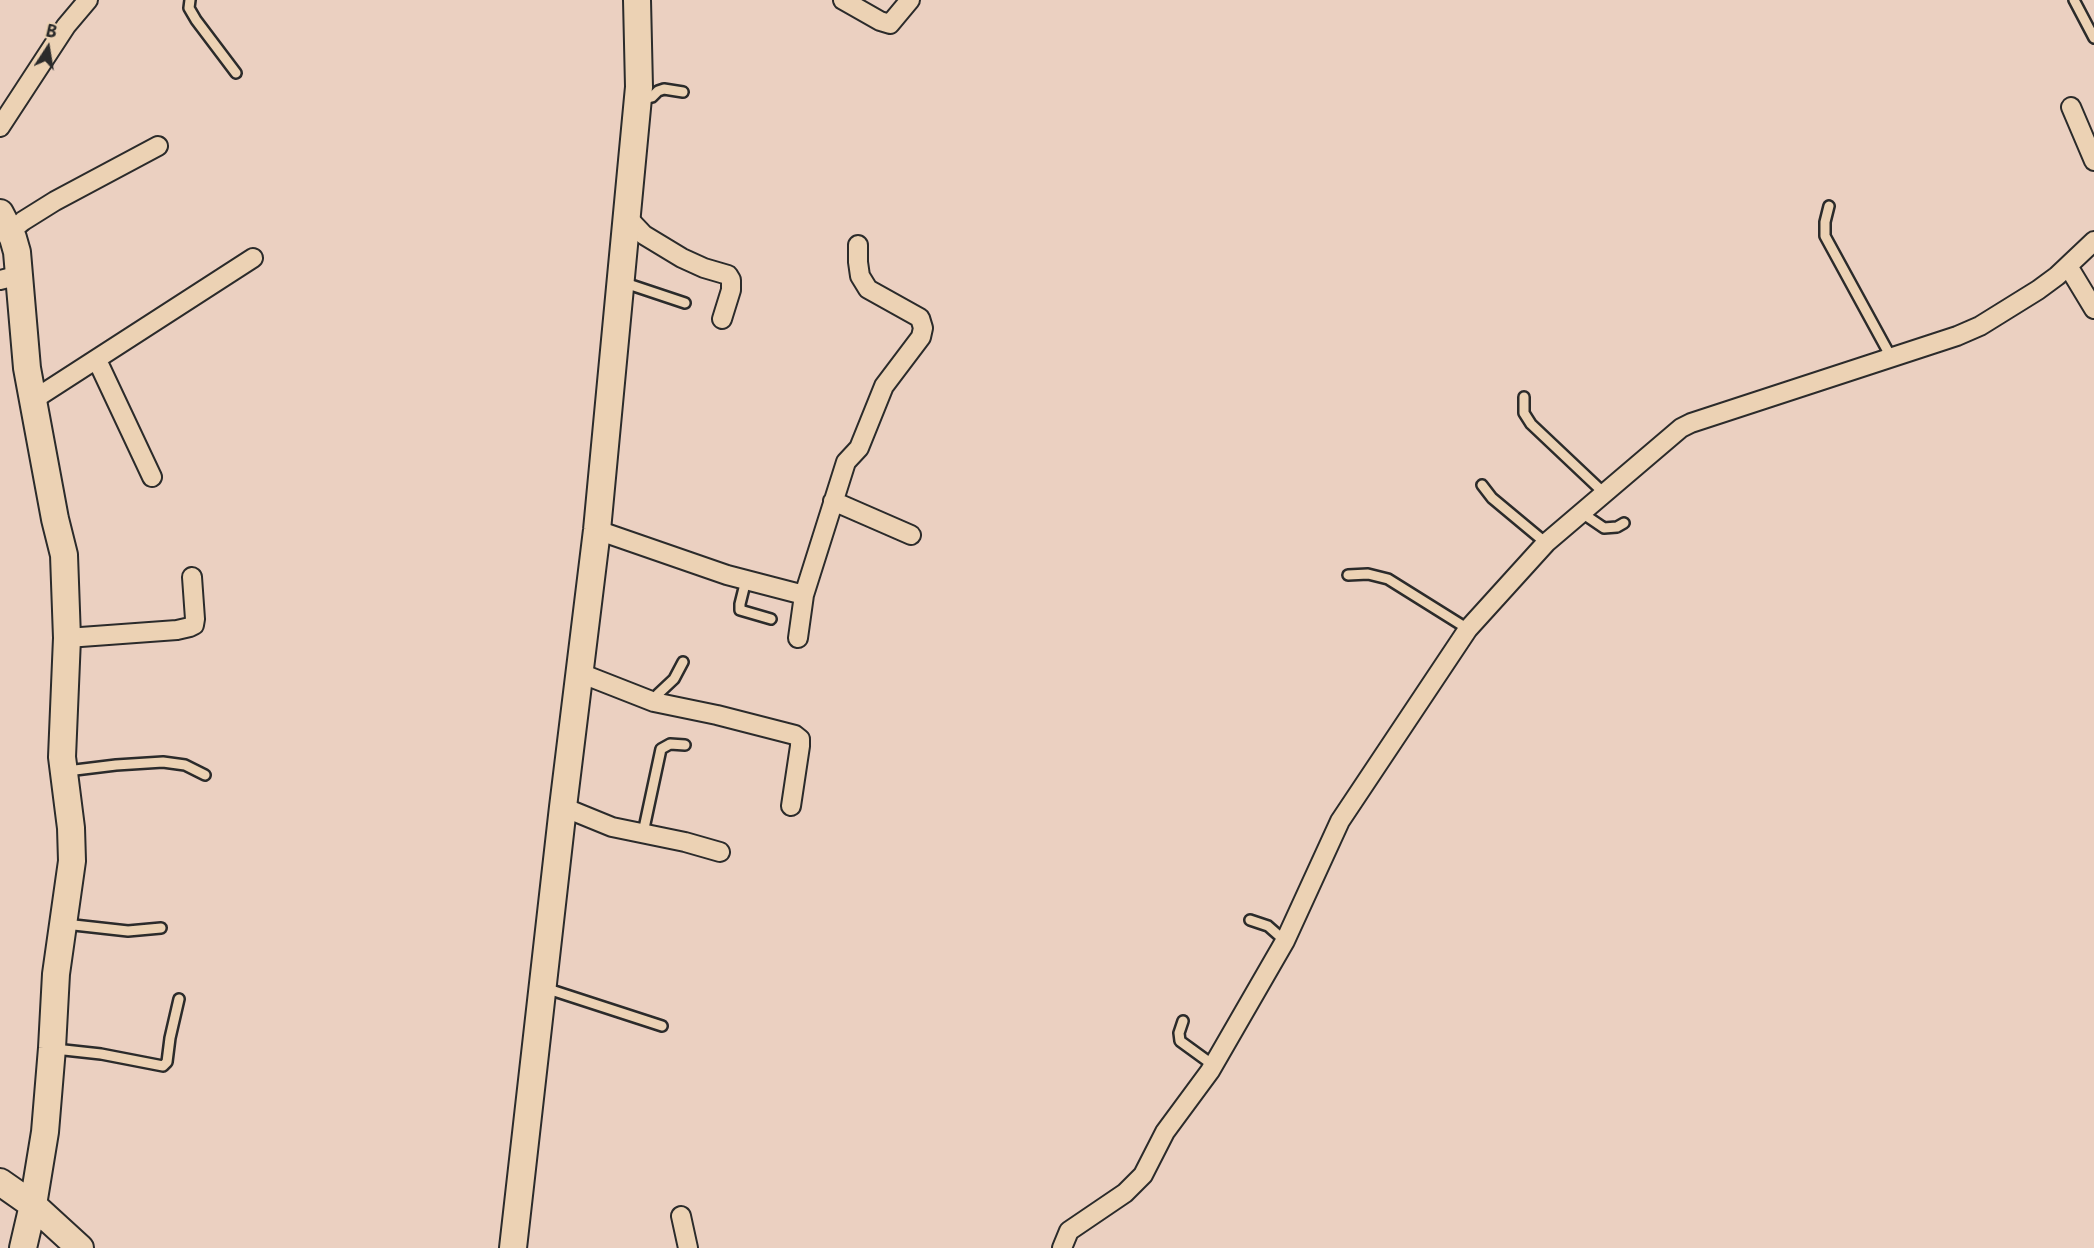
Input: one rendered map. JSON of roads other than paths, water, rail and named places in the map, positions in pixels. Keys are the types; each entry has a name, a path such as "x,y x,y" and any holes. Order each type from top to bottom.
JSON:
{"street":[{"path":"0,127 66,26 88,0"},
{"path":"513,1248 597,530 638,100 637,0"},
{"path":"843,0 880,21 890,24 910,0"},
{"path":"2071,107 2094,159"},
{"path":"23,1248 33,1205 45,1132 56,974 72,861 71,828 62,757 67,639 64,555 33,400 24,338 10,278 17,252 5,223 24,221 55,201 158,146"},
{"path":"626,216 644,236 682,258 704,268 725,273 730,277 731,290 722,319"},
{"path":"1062,1248 1070,1231 1125,1193 1143,1175 1165,1132 1213,1065 1285,940 1340,821 1468,629 1546,543 1681,428 1957,336 1980,326 2038,290 2094,241"},
{"path":"798,638 804,595 846,462 859,448 884,386 921,337 923,328 920,318 868,289 860,276 858,245"},
{"path":"33,400 253,258"},
{"path":"2068,266 2094,309"},
{"path":"97,360 152,477"},
{"path":"833,501 911,535"},
{"path":"597,530 746,580 804,595"},
{"path":"67,639 190,627 194,625 195,619 192,577"},
{"path":"580,673 654,702 795,735 800,739 791,806"},
{"path":"563,807 612,827 686,842 720,852"},
{"path":"0,1182 33,1205 80,1248"},
{"path":"681,1216 688,1248"}],"lane":[{"path":"190,0 189,8 196,20 236,74"},
{"path":"2074,0 2094,38"},
{"path":"638,100 645,101 664,89 683,92"},
{"path":"1829,206 1825,222 1825,236 1892,357"},
{"path":"620,282 685,303"},
{"path":"1524,397 1524,413 1530,424 1604,493"},
{"path":"1482,485 1492,498 1546,543"},
{"path":"1582,513 1604,528 1617,527 1624,523"},
{"path":"1348,575 1368,574 1388,579 1468,629"},
{"path":"746,580 740,610 771,619"},
{"path":"654,702 658,694 674,679 683,662"},
{"path":"643,833 661,749 670,744 685,745"},
{"path":"64,771 163,762 185,765 205,775"},
{"path":"1250,920 1268,926 1285,940"},
{"path":"62,924 128,931 161,928"},
{"path":"543,987 662,1026"},
{"path":"52,1048 101,1054 163,1066 167,1062 179,999"},
{"path":"1183,1021 1179,1033 1180,1041 1213,1065"}]}
